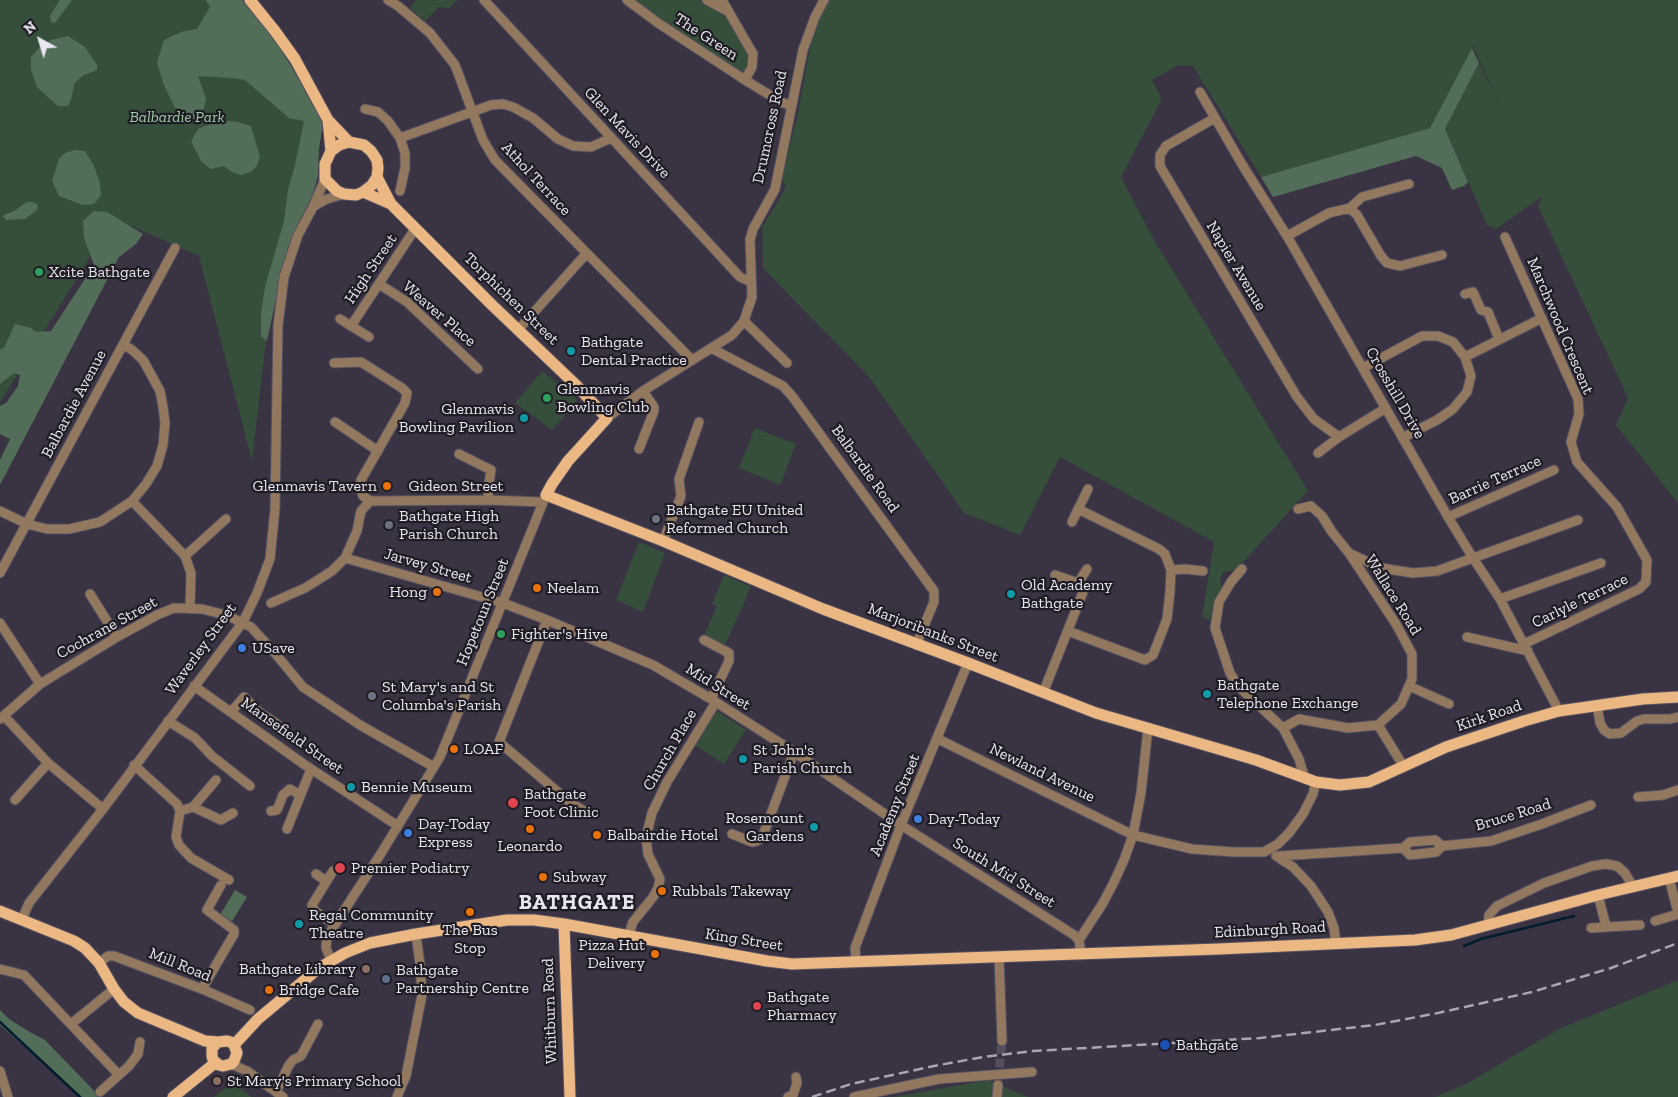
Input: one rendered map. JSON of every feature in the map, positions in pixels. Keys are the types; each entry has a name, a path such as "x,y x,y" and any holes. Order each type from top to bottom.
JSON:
{"main road":[{"path":"254,1 295,59 328,120 349,142"},
{"path":"328,120 331,151"},
{"path":"349,142 364,145 377,160 377,177 372,186 356,195 337,191 325,179 325,164 331,151 339,145 349,142"},
{"name":"Torphichen Street","path":"377,177 391,204 576,385 607,418"},
{"name":"Torphichen Street","path":"364,192 391,204"},
{"name":"Drumcross Road","path":"544,499 568,462 607,418"},
{"name":"Marjoribanks Street","path":"544,499 663,541 823,610 968,662 1096,713 1304,776 1316,782"},
{"name":"Kirk Road","path":"1316,782 1340,785 1368,782 1446,747 1524,720 1559,711 1643,699 1678,697"},
{"name":"Edinburgh Road","path":"856,960 1081,954 1415,940 1451,935 1598,895 1673,877"},
{"path":"0,911 74,941 85,948 99,963 124,1002 138,1013 223,1052"},
{"name":"King Street","path":"173,1097 202,1073 251,1025 331,960 370,943 507,920 534,920 768,962 802,964 856,960"},
{"name":"Whitburn Road","path":"564,924 570,1097"}],"street":[{"name":"Athol Terrace","path":"388,0 430,33 454,65 483,140 495,160 692,360"},
{"name":"Glen Mavis Drive","path":"484,0 740,277 751,282"},
{"name":"The Green","path":"627,0 658,23 745,80 781,102 792,106"},
{"name":"The Green","path":"707,0 729,12"},
{"name":"The Green","path":"722,0 753,54 752,67 745,80"},
{"name":"Drumcross Road","path":"607,418 643,391 732,335 744,321 752,297 750,240 753,230 775,189 803,50 814,18 824,0"},
{"name":"Crosshill Drive","path":"1200,92 1287,236 1448,517 1500,599 1559,711"},
{"path":"400,138 491,105 503,104 513,107 533,118 558,139 573,146 591,146 611,138"},
{"path":"365,109 378,112 388,121 400,138 405,153 405,168 400,191"},
{"name":"Napier Avenue","path":"1215,118 1166,146 1160,155 1160,166 1297,397 1314,420 1339,437"},
{"name":"Waverley Street","path":"22,919 29,904 243,622 257,593 270,559 275,509 278,325 284,277 298,235 314,207 325,179"},
{"path":"1287,236 1329,213 1350,208 1362,197 1409,184"},
{"path":"314,207 327,199 344,194"},
{"path":"1350,208 1358,215 1381,256 1387,263 1400,266 1442,255"},
{"name":"High Street","path":"351,326 416,228"},
{"name":"Marchwood Crescent","path":"1505,238 1578,399 1579,414 1571,442 1577,462 1617,507 1647,560 1646,582"},
{"name":"Balbardie Avenue","path":"0,574 175,248"},
{"path":"518,330 586,254"},
{"name":"Weaver Place","path":"379,284 407,302 478,369"},
{"path":"1465,294 1473,292 1481,310 1488,312 1499,339"},
{"path":"1465,357 1542,318"},
{"name":"High Street","path":"340,319 369,337"},
{"path":"744,321 787,363"},
{"path":"1363,368 1422,336 1438,336 1453,342 1465,357 1471,376 1468,392 1453,409 1404,438"},
{"path":"0,511 27,524 47,529 69,529 100,522 132,501 146,484 157,466 163,445 165,423 160,391 144,360 123,345"},
{"name":"Balbardie Road","path":"711,348 782,386 792,396 934,591 934,602 916,644"},
{"path":"271,603 305,588 332,572 345,558 357,531 361,511 370,501 363,496 360,488 361,480 405,403 407,393 402,388 361,362 334,363"},
{"path":"639,449 654,411 654,407 643,391"},
{"path":"1318,453 1339,437 1386,408"},
{"path":"334,422 378,450"},
{"path":"663,541 681,496 679,479 699,422"},
{"path":"459,454 491,470 488,483 488,500"},
{"name":"Barrie Terrace","path":"1448,517 1554,470"},
{"path":"1072,522 1088,489"},
{"name":"Gideon Street","path":"370,501 544,499"},
{"name":"Hopetoun Street","path":"331,960 325,942 443,750 544,499"},
{"path":"132,501 185,556 191,573 190,610"},
{"name":"Wallace Road","path":"1298,509 1311,506 1322,516 1396,624 1412,654 1412,679 1401,704 1378,725"},
{"path":"1068,631 1145,660 1153,655 1168,619 1171,570 1165,554 1159,549 1078,509"},
{"path":"185,556 226,518"},
{"path":"1349,553 1382,568 1413,573 1437,571 1578,520"},
{"name":"Jarvey Street","path":"345,558 503,603"},
{"path":"1500,599 1601,563"},
{"path":"1078,583 1087,569"},
{"path":"1242,569 1231,582 1219,602 1215,628 1230,673 1238,686 1283,728 1299,759 1304,776"},
{"path":"1171,570 1203,571"},
{"path":"1043,693 1083,592 1082,586 1078,583 1055,575"},
{"name":"Carlyle Terrace","path":"1526,648 1640,588 1646,582"},
{"path":"90,594 117,637"},
{"name":"Mid Street","path":"503,603 653,665 713,700 794,752 901,825"},
{"name":"Cochrane Street","path":"2,718 40,684 117,637 174,608 202,609 226,615 243,622"},
{"path":"547,620 500,742 572,804 590,814"},
{"path":"243,622 251,627 303,687 330,707 434,766"},
{"path":"0,623 40,684"},
{"path":"1467,637 1526,648"},
{"name":"Church Place","path":"628,936 633,922 653,897 660,879 648,854 646,837 652,814 667,782 713,700 730,661 729,653 704,640"},
{"name":"Academy Street","path":"856,960 855,948 901,825 938,739 968,662"},
{"name":"Mansefield Street","path":"194,686 311,769 398,826"},
{"path":"1408,686 1449,704"},
{"path":"231,712 244,697 259,712 277,724"},
{"path":"1597,705 1600,723 1604,730 1610,734 1621,733 1637,721 1644,719 1670,719 1678,717"},
{"path":"2,718 48,763 102,809"},
{"path":"1283,728 1299,720 1348,728 1378,725 1404,767"},
{"path":"168,721 195,738 212,756 250,786"},
{"path":"1081,954 1079,940 1114,882 1133,835 1141,793 1148,728"},
{"name":"Newland Avenue","path":"938,739 1133,835 1192,849 1248,853 1264,852 1279,856"},
{"path":"736,834 752,842 762,838 794,752"},
{"path":"15,800 48,763"},
{"path":"134,765 177,804 180,812 176,837 179,845 191,858 229,880"},
{"path":"287,829 311,769"},
{"path":"180,812 193,807 216,780"},
{"path":"1264,852 1278,844 1289,833 1303,814 1313,794 1316,782"},
{"path":"272,811 277,810 283,795 290,790 300,795"},
{"path":"1638,797 1662,795 1678,790"},
{"name":"Bruce Road","path":"1403,848 1410,855 1436,852 1442,846 1492,841 1591,805"},
{"path":"193,807 221,820 233,813"},
{"name":"South Mid Street","path":"901,825 1079,940"},
{"name":"Bruce Road","path":"1279,856 1403,848 1410,842 1435,840 1442,846"},
{"path":"1279,856 1293,867 1317,894 1328,912 1334,928 1336,944"},
{"path":"1488,925 1489,915 1496,906 1544,883 1592,866 1606,864 1617,866 1625,873 1633,887"},
{"path":"333,871 313,902 312,909 335,924"},
{"path":"316,874 326,881"},
{"path":"1655,921 1678,913 1673,877"},
{"path":"202,989 234,934 234,930 207,910 221,886"},
{"path":"1598,895 1606,926"},
{"path":"1590,928 1640,925"},
{"path":"397,1097 406,1076 422,995 416,934"},
{"name":"Mill Road","path":"99,963 108,956 114,956 202,989 250,1010"},
{"path":"999,956 1002,1041"},
{"path":"0,969 24,975 119,1075"},
{"path":"71,1024 114,989"},
{"path":"223,1052 280,1095 289,1065 293,1060 301,1056 318,1024"},
{"path":"100,1092 129,1066 138,1054 140,1042"},
{"path":"0,1071 8,1097"},
{"path":"854,1097 939,1079 1032,1072"},
{"path":"788,1097 793,1095 797,1083 796,1077"},
{"path":"997,1097 998,1085"}],"green space":[{"name":"Balbardie Park","path":"0,0 244,0 254,10 310,119 272,288 252,461 199,256 114,218 0,403"},
{"path":"60,0 72,0 55,23 51,22 50,16"},
{"path":"206,0 242,0 252,10 272,36 293,69 323,123 319,149 318,176 313,194 293,238 281,276 267,341 261,336 261,313 265,287 284,221 288,190 304,121 289,118 245,80 231,78 198,76 206,99 203,112 195,120 175,108 163,83 157,62 164,40 181,32 197,29 210,7"},
{"path":"416,0 458,0 449,8 439,7 425,21 410,8"},
{"path":"633,0 699,0 716,9 729,20 748,54 745,70 740,72 678,33"},
{"path":"829,0 1678,0 1678,503 1616,425 1628,398 1538,206 1543,196 1496,229 1487,225 1445,129 1479,63 1500,104 1472,45 1430,128 1261,177 1193,66 1179,65 1152,80 1162,99 1121,177 1151,235 1308,491 1243,562 1238,570 1223,572 1220,581 1222,590 1216,602 1211,620 1202,617 1214,542 1060,457 1020,535 964,513 870,378 763,268 762,227 786,186 781,179 797,118 813,31"},
{"path":"68,36 85,47 97,65 97,70 82,76 74,84 68,106 58,106 37,87 31,70 31,57 40,47 51,40"},
{"path":"1472,48 1479,63 1445,129 1468,182 1464,186 1452,190 1442,168 1416,156 1273,197 1261,177 1430,128"},
{"path":"219,120 238,122 251,126 260,157 257,166 251,172 241,175 232,172 224,166 211,169 201,161 191,141 198,129"},
{"path":"75,150 85,151 94,166 100,183 101,195 94,204 83,205 59,196 52,181 59,159 65,153"},
{"path":"27,202 33,202 38,205 37,210 25,219 6,220 3,216 14,211"},
{"path":"94,211 107,212 143,234 136,244 119,257 0,485 0,460 10,439 0,434 0,406 6,403 18,386 20,375 14,373 0,384 0,349 4,348 15,324 31,328 36,332 51,331 94,265 84,238 83,221"},
{"name":"Glenmavis Bowling Club","path":"542,371 573,395 577,401 552,430 515,403"},
{"path":"755,428 796,444 780,485 739,468"},
{"path":"639,542 665,553 643,612 616,600"},
{"path":"724,575 751,587 725,645 704,636 717,606 712,604"},
{"path":"717,711 746,730 724,764 695,745"},
{"path":"235,890 247,897 231,923 220,915"},
{"path":"1678,980 1678,1097 1435,1097 1466,1084 1559,1029"},
{"path":"0,1010 9,1019 45,1040 100,1097 82,1097 0,1025"},
{"path":"988,1080 1028,1097 894,1097"},
{"path":"240,1088 252,1097 214,1097 224,1089"}],"waterway":[{"path":"1464,946 1481,939 1574,916"},
{"path":"0,1022 80,1097"}],"tunnel":[{"path":"998,1081 1002,1041"}],"railway":[{"path":"812,1097 851,1084 983,1057 1033,1051 1260,1038 1375,1025 1532,992 1611,968 1678,943"}],"place":[{"name":"Xcite Bathgate","path":"39,272"},
{"name":"Bathgate Dental Practice","path":"571,351"},
{"name":"Glenmavis Bowling Club","path":"547,398"},
{"name":"Glenmavis Bowling Pavilion","path":"524,418"},
{"name":"Glenmavis Tavern","path":"387,486"},
{"name":"Bathgate EU United Reformed Church","path":"656,519"},
{"name":"Bathgate High Parish Church","path":"389,525"},
{"name":"Neelam","path":"537,588"},
{"name":"Hong","path":"437,592"},
{"name":"Old Academy Bathgate","path":"1011,594"},
{"name":"Fighter's Hive","path":"501,634"},
{"name":"USave","path":"242,648"},
{"name":"Bathgate Telephone Exchange","path":"1207,694"},
{"name":"St Mary's and St Columba's Parish","path":"372,696"},
{"name":"LOAF","path":"454,749"},
{"name":"St John's Parish Church","path":"743,759"},
{"name":"Bennie Museum","path":"351,787"},
{"name":"Bathgate Foot Clinic","path":"513,803"},
{"name":"Day-Today","path":"918,819"},
{"name":"Rosemount Gardens","path":"814,827"},
{"name":"Leonardo","path":"530,829"},
{"name":"Day-Today Express","path":"408,833"},
{"name":"Balbairdie Hotel","path":"597,835"},
{"name":"Premier Podiatry","path":"340,868"},
{"name":"Subway","path":"543,877"},
{"name":"Rubbals Takeway","path":"662,891"},
{"name":"The Bus Stop","path":"470,912"},
{"name":"Regal Community Theatre","path":"299,924"},
{"name":"Pizza Hut Delivery","path":"655,954"},
{"name":"Bathgate Library","path":"366,969"},
{"name":"Bathgate Partnership Centre","path":"386,979"},
{"name":"Bridge Cafe","path":"269,990"},
{"name":"Bathgate Pharmacy","path":"757,1006"},
{"name":"Bathgate","path":"1165,1045"},
{"name":"St Mary's Primary School","path":"217,1081"}],"district":[{"name":"BATHGATE","path":"577,903"}]}
